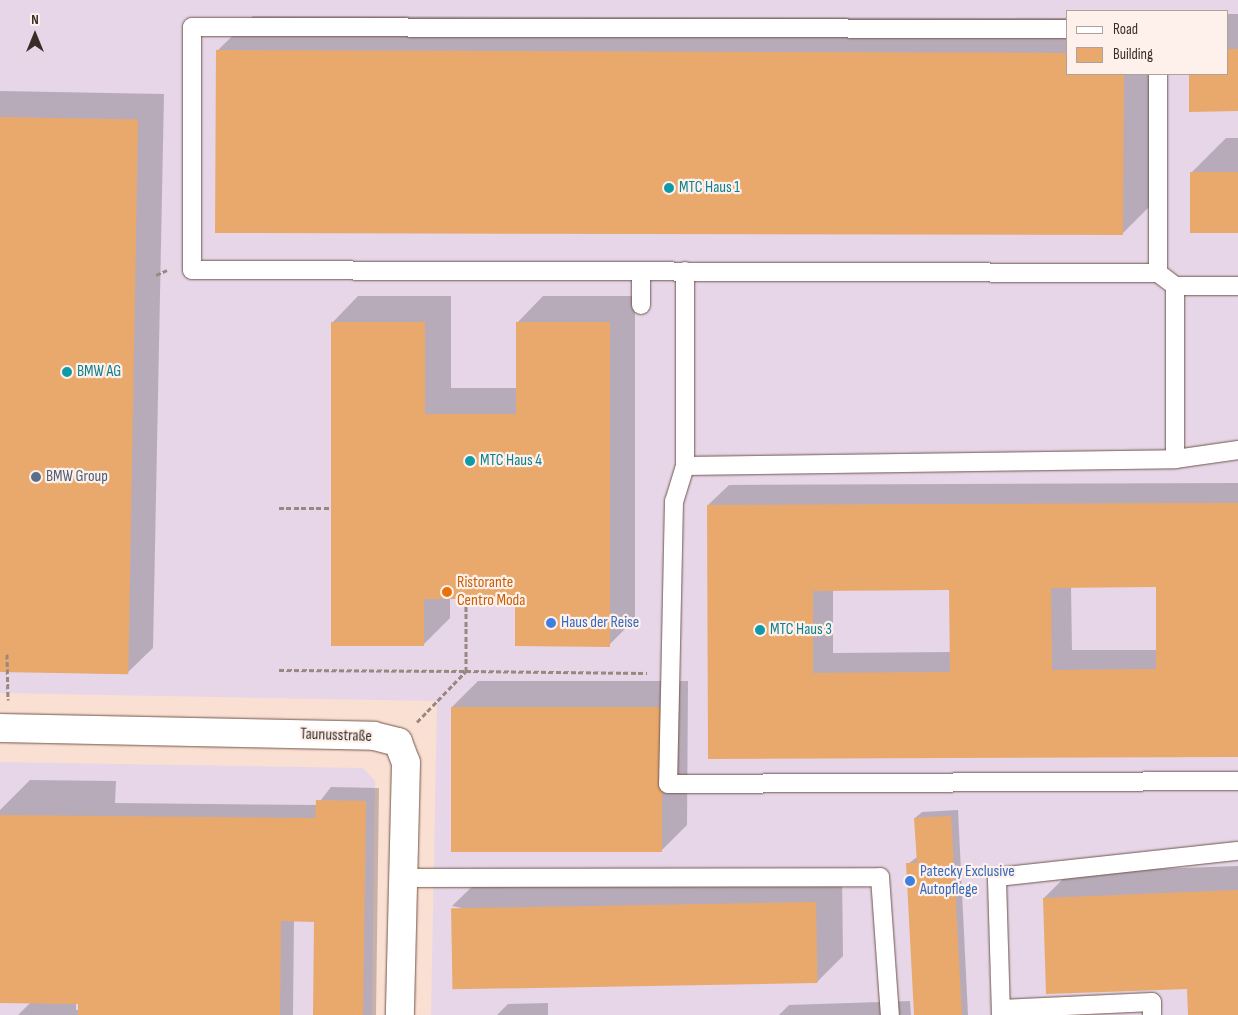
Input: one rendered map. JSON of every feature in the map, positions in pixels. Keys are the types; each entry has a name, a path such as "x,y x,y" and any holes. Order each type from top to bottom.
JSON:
{"street":[{"name":"Taunusstraße","path":"4,728 374,736 398,742"},
{"path":"398,742 406,763 400,1015"}],"lane":[{"path":"1066,29 192,26 192,270 1158,273 1175,286 1238,286"},
{"path":"1158,75 1158,273"},
{"path":"641,271 641,305"},
{"path":"685,271 685,466 674,501 668,673 668,784 1238,781"},
{"path":"1175,286 1175,459"},
{"path":"685,466 1175,459 1238,450"},
{"path":"1152,1015 1152,1002 1074,1011 1001,1012 997,877 1238,851"},
{"path":"404,878 880,877 890,1015"}],"path":[{"path":"279,508 331,508"},
{"path":"398,742 466,671 466,599"},
{"path":"4,728 7,654"},
{"path":"279,670 668,673"}],"shaded area":[{"path":"0,0 1238,0 1238,1015 431,1015 437,701 0,693"},
{"path":"0,762 363,768 375,781 372,1015 0,1015"}],"building":[{"path":"1228,49 1238,49 1238,111 1189,112 1189,75 1228,75"},
{"name":"MTC Haus 1","path":"216,50 1066,53 1066,75 1124,75 1123,235 215,233"},
{"name":"BMW AG","path":"0,117 138,119 128,674 0,672"},
{"path":"1190,172 1238,172 1238,233 1190,233"},
{"name":"MTC Haus 4","path":"331,322 425,322 425,414 516,414 516,322 610,322 610,647 515,646 515,599 424,599 424,646 331,646"},
{"name":"MTC Haus 3","path":"1238,503 1238,757 708,759 707,505","holes":["1156,587 1156,669 1052,670 1051,588","949,590 950,672 813,673 813,591"]},
{"path":"451,707 662,707 662,852 451,852"},
{"path":"316,800 366,801 363,1015 313,1015 314,922 281,921 280,1015 78,1015 78,1004 0,1003 0,815 315,818"},
{"path":"951,816 962,1015 914,1015 906,863 917,863 914,818"},
{"path":"1238,890 1238,1015 1188,1015 1187,989 1046,994 1043,898"},
{"path":"816,902 817,983 452,989 451,908"}],"place":[{"name":"MTC Haus 1","path":"669,188"},
{"name":"BMW AG","path":"67,372"},
{"name":"MTC Haus 4","path":"470,461"},
{"name":"BMW Group","path":"36,477"},
{"name":"Ristorante Centro Moda","path":"447,592"},
{"name":"Haus der Reise","path":"551,623"},
{"name":"MTC Haus 3","path":"760,630"},
{"name":"Patecky Exclusive Autopflege","path":"910,881"}]}
